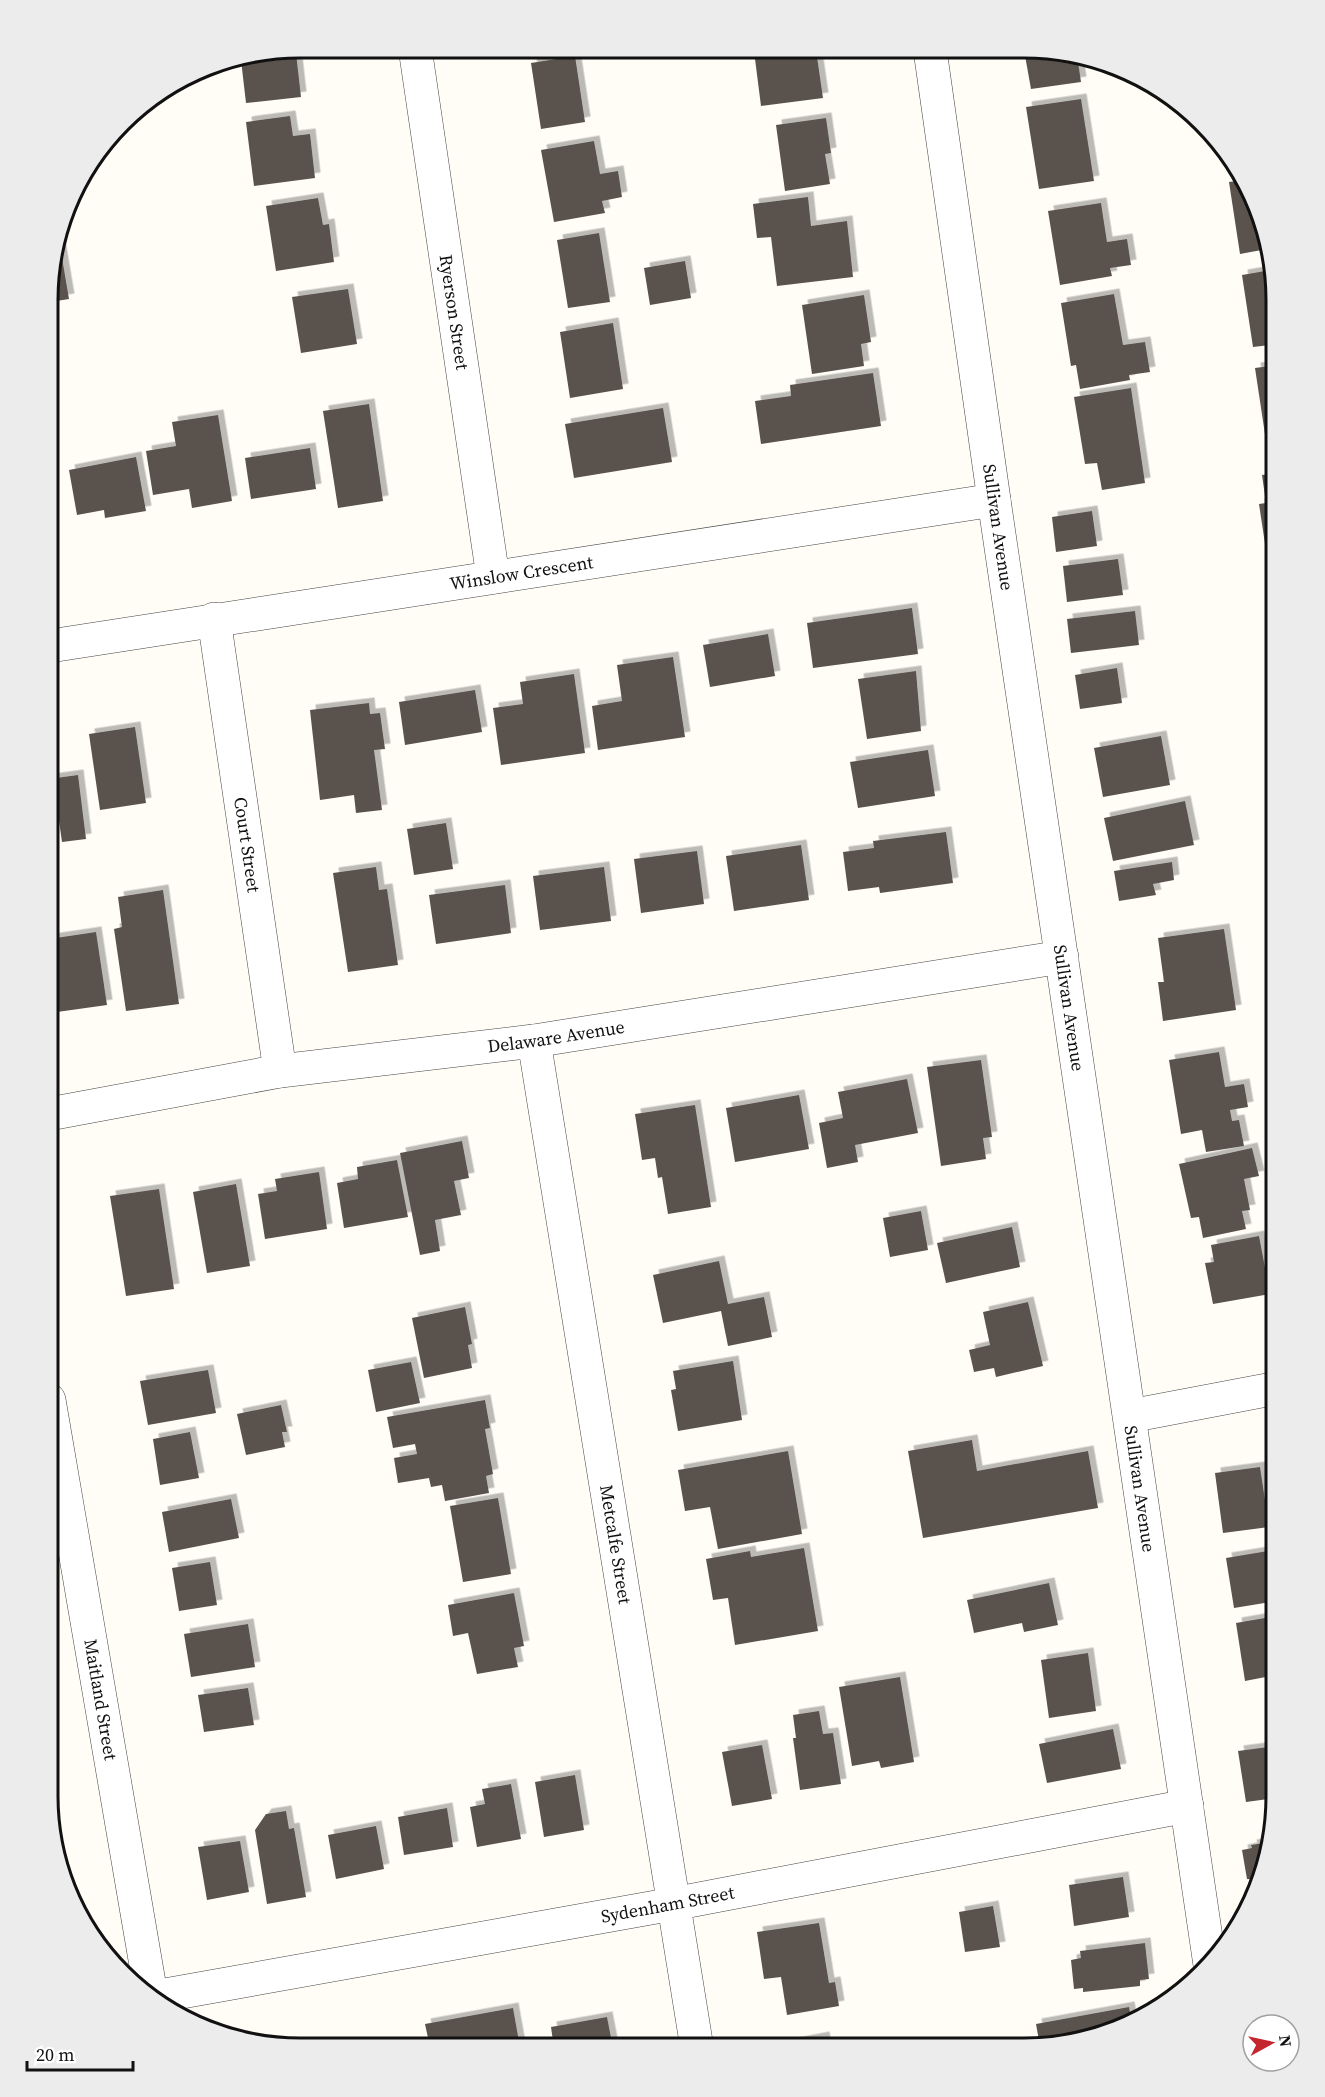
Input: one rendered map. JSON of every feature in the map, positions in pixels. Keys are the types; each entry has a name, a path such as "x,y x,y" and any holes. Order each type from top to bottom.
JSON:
{"street":[{"name":"Ryerson Street","path":"416,58 493,577"},
{"name":"Sullivan Avenue","path":"931,58 1208,1954"},
{"name":"Winslow Crescent","path":"58,645 994,500"},
{"name":"Court Street","path":"214,619 280,1071"},
{"name":"Delaware Avenue","path":"58,1112 280,1071 534,1041 1062,957"},
{"name":"Metcalfe Street","path":"534,1041 695,2038"},
{"path":"1130,1416 1266,1390"},
{"name":"Maitland Street","path":"58,1453 148,1985"},
{"name":"Sydenham Street","path":"163,1996 673,1904 1187,1806"}],"building":[{"path":"297,58 301,97 246,103 242,66"},
{"path":"575,58 585,122 541,129 531,63"},
{"path":"755,58 817,58 823,98 761,106"},
{"path":"1025,58 1078,65 1081,82 1031,89"},
{"path":"1081,99 1094,181 1039,189 1026,107"},
{"path":"290,116 293,136 310,134 315,178 254,186 246,122"},
{"path":"826,118 831,153 825,154 830,184 785,191 776,125"},
{"path":"594,141 600,174 618,171 622,197 602,201 605,213 554,222 541,150"},
{"path":"1235,181 1242,193 1254,222 1261,250 1240,254 1229,182"},
{"path":"808,197 811,226 847,221 853,277 777,286 771,237 757,238 753,204"},
{"path":"318,198 323,225 329,224 334,262 276,271 266,206"},
{"path":"1101,203 1107,242 1127,239 1131,265 1110,268 1112,276 1060,285 1048,211"},
{"path":"599,233 610,302 568,308 557,240"},
{"path":"62,259 69,299 58,301"},
{"path":"685,261 691,298 650,305 644,268"},
{"path":"1264,271 1266,345 1253,347 1242,275"},
{"path":"348,289 357,344 301,353 292,297"},
{"path":"1114,294 1123,345 1145,342 1150,372 1129,375 1130,380 1080,389 1076,365 1071,366 1061,303"},
{"path":"864,295 871,342 861,344 864,366 812,374 802,305"},
{"path":"613,323 623,389 570,398 560,332"},
{"path":"1266,366 1266,441 1255,368"},
{"path":"873,373 881,426 761,444 755,401 791,396 790,385"},
{"path":"1131,388 1145,483 1102,490 1097,463 1085,464 1074,397"},
{"path":"369,404 383,501 338,508 323,411"},
{"path":"663,408 672,462 574,478 565,424"},
{"path":"218,415 232,501 192,508 189,489 153,495 146,451 176,446 172,422"},
{"path":"310,448 316,489 251,499 245,458"},
{"path":"136,457 146,511 105,518 104,510 77,515 69,470"},
{"path":"1266,474 1266,503 1262,475"},
{"path":"1266,503 1266,550 1259,504"},
{"path":"1092,511 1097,546 1056,552 1052,517"},
{"path":"1118,559 1123,595 1067,602 1063,566"},
{"path":"912,608 918,654 813,668 807,623"},
{"path":"1135,611 1139,645 1071,653 1067,619"},
{"path":"768,634 775,676 710,687 703,645"},
{"path":"673,657 685,737 598,750 592,706 622,701 617,665"},
{"path":"1117,668 1122,703 1080,709 1075,675"},
{"path":"916,671 921,731 867,739 858,679"},
{"path":"574,674 585,753 501,765 493,708 523,704 520,682"},
{"path":"475,690 482,732 405,745 399,702"},
{"path":"369,703 370,714 380,713 385,749 374,750 382,810 356,813 354,795 320,800 310,710"},
{"path":"135,727 146,803 100,810 89,734"},
{"path":"1161,736 1170,785 1103,797 1094,748"},
{"path":"928,750 935,796 858,808 850,762"},
{"path":"78,775 86,839 62,842 58,814 58,778"},
{"path":"1185,801 1194,845 1113,861 1104,818"},
{"path":"446,823 453,869 414,875 407,829"},
{"path":"946,832 953,883 880,893 879,887 848,891 843,852 874,848 873,841"},
{"path":"801,845 809,900 734,911 726,856"},
{"path":"697,851 704,904 641,913 634,859"},
{"path":"1172,862 1174,880 1153,884 1156,895 1119,901 1114,871"},
{"path":"376,867 379,890 387,889 398,965 348,972 333,873"},
{"path":"604,867 611,921 540,930 533,876"},
{"path":"505,885 511,933 436,944 429,895"},
{"path":"163,890 179,1004 126,1011 114,929 122,927 118,897"},
{"path":"1224,929 1236,1010 1163,1021 1158,982 1164,982 1158,938"},
{"path":"96,932 107,1005 58,1012 58,938"},
{"path":"1219,1052 1225,1087 1244,1084 1248,1107 1230,1110 1232,1121 1239,1120 1244,1146 1206,1152 1202,1130 1181,1134 1169,1060"},
{"path":"981,1060 992,1137 983,1138 986,1159 941,1166 927,1067"},
{"path":"907,1079 918,1133 855,1145 858,1162 827,1168 819,1123 843,1118 838,1092"},
{"path":"799,1095 809,1149 735,1162 726,1108"},
{"path":"695,1105 711,1207 668,1214 662,1177 658,1178 655,1158 642,1160 635,1114"},
{"path":"462,1141 469,1178 454,1181 461,1215 435,1220 440,1251 420,1255 400,1153"},
{"path":"1252,1148 1259,1176 1244,1179 1250,1210 1242,1211 1246,1229 1203,1238 1199,1217 1191,1218 1179,1164"},
{"path":"397,1160 408,1217 344,1228 337,1183 358,1179 357,1167"},
{"path":"319,1172 327,1229 265,1239 258,1194 277,1191 275,1179"},
{"path":"236,1184 250,1266 207,1273 193,1192"},
{"path":"159,1189 174,1289 126,1296 110,1196"},
{"path":"921,1211 928,1250 890,1257 883,1218"},
{"path":"1012,1227 1020,1267 946,1283 937,1243"},
{"path":"1259,1236 1266,1273 1266,1295 1213,1304 1205,1263 1214,1262 1211,1245"},
{"path":"719,1261 728,1304 764,1297 772,1337 728,1346 721,1311 663,1323 653,1275"},
{"path":"1028,1302 1043,1366 996,1377 994,1368 974,1372 969,1350 990,1345 983,1312"},
{"path":"465,1307 472,1344 468,1345 472,1368 424,1378 412,1318"},
{"path":"733,1361 742,1420 678,1431 671,1390 676,1389 673,1371"},
{"path":"411,1362 420,1403 376,1412 368,1370"},
{"path":"208,1370 216,1413 148,1425 140,1381"},
{"path":"485,1400 490,1428 485,1429 493,1474 486,1476 489,1493 445,1501 442,1485 431,1487 429,1478 398,1483 394,1458 417,1454 415,1444 393,1448 387,1417"},
{"path":"281,1405 287,1432 282,1432 285,1447 246,1455 237,1414"},
{"path":"190,1432 199,1478 160,1485 153,1439"},
{"path":"972,1440 977,1471 1088,1451 1098,1508 923,1538 908,1451"},
{"path":"788,1451 802,1534 718,1549 710,1507 685,1511 678,1470"},
{"path":"1260,1467 1266,1507 1266,1527 1223,1533 1215,1473"},
{"path":"498,1498 511,1574 463,1582 450,1506"},
{"path":"231,1499 239,1538 169,1552 162,1512"},
{"path":"804,1548 818,1631 735,1645 728,1598 713,1600 706,1559 750,1551 751,1557"},
{"path":"1266,1551 1266,1603 1234,1608 1226,1558"},
{"path":"210,1562 217,1605 179,1611 172,1568"},
{"path":"1049,1583 1058,1625 1024,1632 1022,1623 974,1633 967,1600"},
{"path":"514,1593 524,1646 514,1648 518,1667 477,1674 468,1633 453,1636 448,1605"},
{"path":"1266,1618 1266,1677 1245,1681 1236,1623"},
{"path":"248,1624 255,1667 191,1677 184,1634"},
{"path":"1088,1653 1096,1711 1049,1718 1041,1660"},
{"path":"900,1677 914,1762 881,1768 879,1761 852,1766 839,1687"},
{"path":"248,1688 254,1725 204,1732 198,1695"},
{"path":"819,1711 823,1734 833,1733 841,1784 800,1790 793,1738 796,1738 793,1715"},
{"path":"1113,1729 1121,1769 1047,1783 1039,1744"},
{"path":"762,1745 772,1799 732,1806 722,1752"},
{"path":"1266,1747 1266,1799 1246,1802 1238,1751"},
{"path":"575,1775 584,1830 544,1837 535,1782"},
{"path":"511,1784 521,1839 477,1847 470,1807 485,1804 482,1789"},
{"path":"447,1808 453,1847 404,1855 398,1817"},
{"path":"286,1811 289,1829 294,1828 306,1897 267,1904 255,1830 266,1814"},
{"path":"376,1826 384,1869 336,1879 328,1835"},
{"path":"240,1841 249,1892 207,1900 198,1847"},
{"path":"1262,1843 1252,1879 1247,1879 1242,1850 1252,1848 1251,1845"},
{"path":"1123,1877 1129,1917 1074,1926 1069,1885"},
{"path":"993,1906 1000,1947 965,1952 959,1912"},
{"path":"819,1923 829,1983 835,1982 839,2006 787,2015 781,1977 764,1979 757,1932"},
{"path":"1145,1943 1149,1979 1140,1980 1140,1986 1083,1992 1083,1988 1074,1989 1071,1960 1081,1958 1080,1951"},
{"path":"1129,2007 1130,2015 1103,2026 1072,2034 1041,2038 1039,2038 1036,2024"},
{"path":"513,2008 518,2038 428,2038 425,2024"},
{"path":"607,2017 611,2038 553,2038 551,2027"}]}
